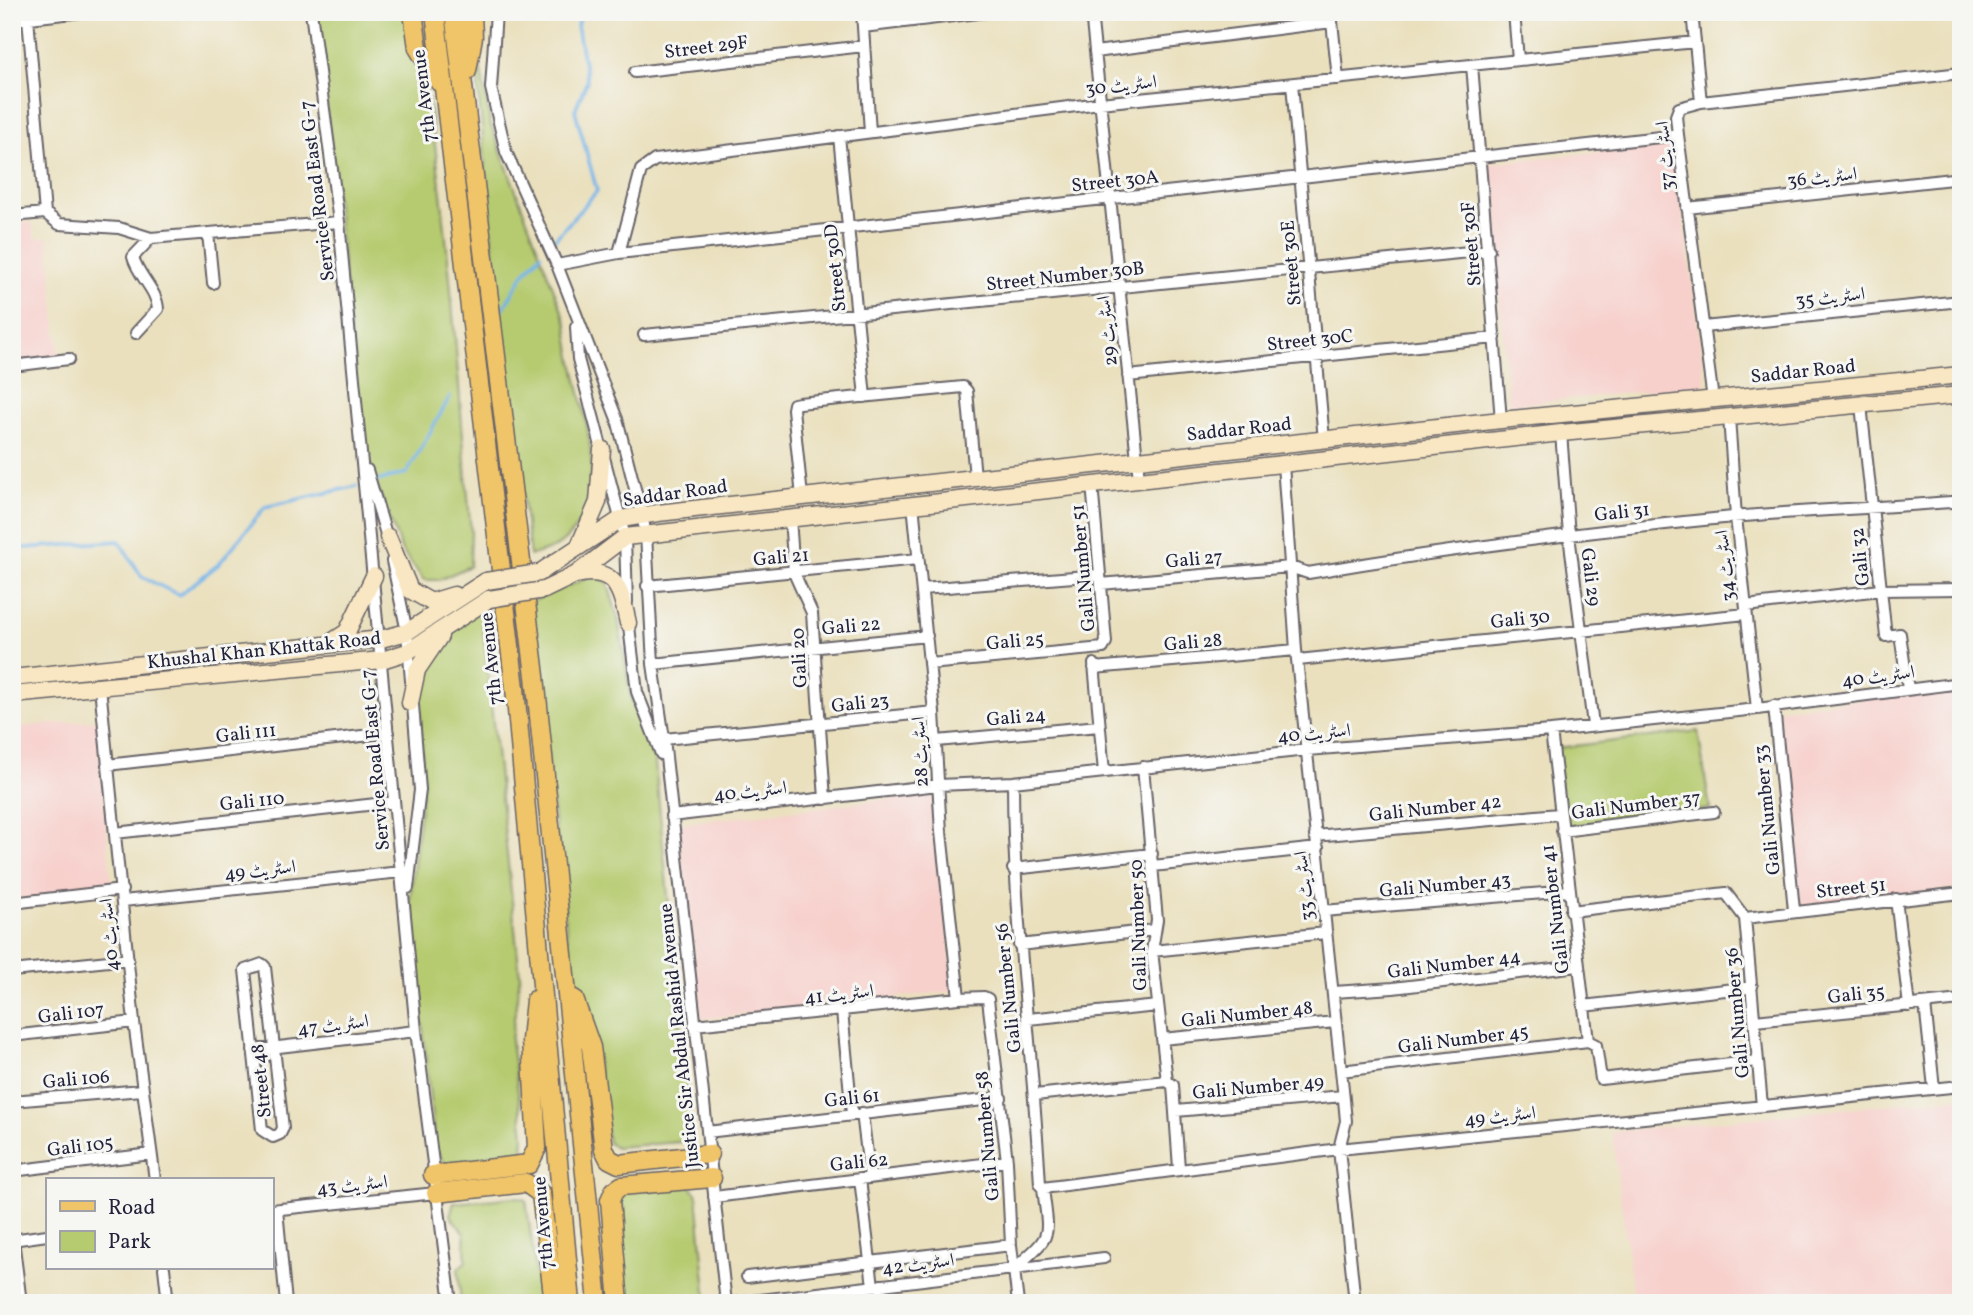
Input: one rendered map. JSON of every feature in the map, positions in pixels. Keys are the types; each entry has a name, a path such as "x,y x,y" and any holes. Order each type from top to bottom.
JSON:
{"main road":[{"path":"412,12 418,48 443,88"},
{"name":"7th Avenue","path":"435,12 513,675 571,1303"},
{"path":"454,12 535,676 598,1303"},
{"path":"463,91 473,37 472,12"},
{"path":"433,1175 529,1164 535,1158 537,1148 531,1040 539,965"},
{"path":"565,972 592,1047 604,1149 609,1159 620,1164 709,1154"},
{"path":"619,1303 610,1200 614,1191 621,1186 712,1178"},
{"path":"436,1193 526,1183 541,1194 554,1303"}],"street":[{"path":"12,20 82,12"},
{"name":"Service Road East G-7","path":"311,12 339,222 381,639 394,802 406,899 416,1031 451,1303"},
{"name":"Justice Sir Abdul Rashid Avenue","path":"496,12 491,88 506,152 556,265 617,419 646,534 653,664 664,739 726,1303"},
{"path":"862,12 870,132"},
{"path":"863,27 986,12"},
{"name":"اسٹریٹ 29","path":"1091,12 1139,479"},
{"path":"1514,12 1518,60"},
{"path":"1692,12 1700,102 1961,73"},
{"path":"1095,52 1332,17 1338,79"},
{"path":"28,18 45,213"},
{"name":"اسٹریٹ 30","path":"619,253 641,170 655,160 1101,103 1695,42"},
{"name":"Street 29F","path":"635,72 864,46"},
{"name":"Street 30F","path":"1472,65 1501,420"},
{"name":"Street 30E","path":"1292,84 1324,440"},
{"name":"اسٹریٹ 37","path":"1700,102 1679,108 1676,116 1713,400"},
{"name":"Street 30A","path":"556,265 619,253 1678,135"},
{"name":"Street 30D","path":"839,136 865,397"},
{"name":"اسٹریٹ 36","path":"1686,208 1961,178"},
{"path":"12,216 45,213 59,224 119,228 151,238 339,222"},
{"path":"208,233 213,283"},
{"path":"136,333 158,309 158,302 135,268 133,257 151,238"},
{"name":"Street Number 30B","path":"644,335 1489,250"},
{"name":"اسٹریٹ 35","path":"1703,327 1961,301"},
{"name":"Justice Sir Abdul Rashid Avenue","path":"575,313 578,359 625,537 628,623 637,692 665,764"},
{"name":"Street 30C","path":"1128,376 1495,338"},
{"path":"12,366 69,359"},
{"name":"Saddar Road","path":"539,573 621,519 642,516 1501,420 1961,375"},
{"path":"802,497 794,404 966,389 975,478"},
{"name":"Saddar Road","path":"544,590 575,575 625,537 646,534 1561,433 1961,395"},
{"name":"Gali 32","path":"1861,405 1886,636 1900,634 1908,690"},
{"name":"اسٹریٹ 34","path":"1729,417 1736,517 1757,709"},
{"name":"Gali 29","path":"1561,433 1569,535 1593,725"},
{"path":"576,551 598,502 602,449"},
{"name":"Service Road East G-7","path":"360,450 388,537 407,632 410,703 420,790 406,899"},
{"name":"اسٹریٹ 33","path":"1283,464 1297,655 1342,1071 1346,1121 1339,1149 1355,1303"},
{"name":"Gali Number 51","path":"1092,484 1106,642 1098,650 1094,668 1104,772"},
{"name":"Gali 31","path":"1290,567 1308,573 1435,551 1569,535 1736,517 1961,501"},
{"name":"اسٹریٹ 28","path":"913,504 959,998"},
{"name":"Gali 20","path":"790,518 794,573 812,613 825,799"},
{"path":"388,537 404,579 418,597 431,602 480,584"},
{"name":"Gali 21","path":"647,586 918,559"},
{"name":"Gali 27","path":"922,589 1290,567"},
{"path":"575,575 596,572 610,578 621,592 628,623"},
{"name":"Khushal Khan Khattak Road","path":"12,678 381,639 407,632 480,584 539,573"},
{"path":"328,645 347,632 374,576"},
{"name":"Gali 30","path":"1297,655 1581,629 1746,610 1880,590 1961,589"},
{"name":"Khushal Khan Khattak Road","path":"12,695 382,660 407,652 467,610 489,599 544,590"},
{"path":"410,703 417,670 428,650 467,610"},
{"name":"Gali 22","path":"653,664 927,636"},
{"name":"Gali 25","path":"929,664 1098,650"},
{"name":"Gali 28","path":"1094,668 1297,655"},
{"name":"اسٹریٹ 40","path":"671,816 938,785 1013,782 1307,750 1551,731 1593,725 1627,728 1774,705 1961,683"},
{"name":"اسٹریٹ 40","path":"100,687 134,1022 155,1178"},
{"name":"Gali Number 33","path":"1774,705 1794,910"},
{"name":"Gali 23","path":"664,739 934,712"},
{"name":"Gali 24","path":"937,741 1099,726"},
{"name":"Gali Number 41","path":"1551,731 1588,1041 1596,1045 1601,1079 1757,1061"},
{"name":"Gali 111","path":"107,765 388,733"},
{"name":"Gali Number 50","path":"1143,767 1153,866 1153,951 1162,1039 1176,1111 1179,1168"},
{"name":"Gali Number 56","path":"1013,782 1013,869 1035,1095 1040,1185 1044,1188 1046,1239 1014,1269"},
{"name":"Gali 110","path":"115,833 394,802"},
{"name":"Gali Number 37","path":"1562,831 1714,812"},
{"name":"Gali Number 42","path":"1315,836 1559,814"},
{"path":"1153,866 1318,848"},
{"path":"1013,869 1152,853"},
{"name":"اسٹریٹ 49","path":"12,903 401,872"},
{"name":"Gali Number 43","path":"1323,911 1569,891"},
{"path":"1572,911 1726,893 1745,918"},
{"name":"Street 51","path":"1745,918 1794,910 1961,893"},
{"path":"1896,900 1909,1006"},
{"name":"Gali Number 36","path":"1745,918 1762,1106"},
{"path":"1019,945 1155,930"},
{"path":"1153,951 1326,933"},
{"path":"12,971 128,959"},
{"name":"Street 48","path":"264,965 275,1048 283,1128 280,1134 273,1137 262,1130 246,967 264,965"},
{"name":"Gali Number 44","path":"1334,992 1393,988 1578,966"},
{"path":"1583,1006 1752,987"},
{"name":"اسٹریٹ 41","path":"694,1025 959,998 988,999"},
{"name":"Gali Number 58","path":"988,999 1001,1098 1011,1245 1018,1303"},
{"name":"Gali 35","path":"1755,1021 1961,1000"},
{"path":"1925,1004 1934,1088"},
{"path":"1028,1018 1158,1006"},
{"path":"842,1011 865,1178 870,1262 883,1303"},
{"name":"Gali 107","path":"12,1036 134,1022"},
{"name":"Gali Number 48","path":"1162,1039 1335,1022"},
{"name":"اسٹریٹ 47","path":"253,1050 416,1031"},
{"name":"Gali Number 45","path":"1342,1071 1588,1041"},
{"path":"1035,1095 1170,1083"},
{"name":"اسٹریٹ 49","path":"1044,1188 1179,1168 1339,1149 1961,1086"},
{"name":"Gali 106","path":"12,1101 142,1090"},
{"name":"Gali Number 49","path":"1176,1111 1343,1096"},
{"name":"Gali 61","path":"706,1132 1001,1098"},
{"name":"Gali 105","path":"12,1171 151,1154"},
{"name":"Gali 62","path":"714,1197 1007,1161"},
{"name":"اسٹریٹ 43","path":"274,1210 436,1193"},
{"path":"274,1210 286,1303"},
{"path":"21,1303 13,1240 46,1236"},
{"path":"747,1277 1011,1245"},
{"name":"اسٹریٹ 42","path":"736,1303 795,1299 877,1286 1104,1258"},
{"path":"164,1270 168,1303"}],"shaded area":[{"path":"1673,145 1706,385 1509,405 1488,163"},
{"path":"32,222 35,238 48,238 59,358 12,363 12,224"},
{"path":"1961,687 1961,888 1797,907 1778,709"},
{"path":"97,720 112,892 12,900 12,727"},
{"path":"932,794 954,991 701,1019 678,824"},
{"path":"1961,1097 1961,1303 1634,1303 1612,1132"}],"green space":[{"path":"316,12 404,12 427,92 449,264 471,532 470,566 439,580 424,580 402,551 363,450"},
{"path":"480,65 490,123 567,324 589,439 589,498 579,523 560,544 530,556 496,281 477,73"},
{"path":"592,576 607,581 618,618 631,698 655,763 692,1141 616,1147 608,1143 592,1028 571,970 530,602"},
{"path":"481,610 520,976 511,1041 524,1134 523,1154 516,1159 452,1165 444,1164 435,1147 410,901 423,783 419,706 423,669 446,635"},
{"path":"1698,731 1710,809 1563,827 1557,748"},
{"path":"689,1184 697,1195 707,1303 622,1303 614,1191"},
{"path":"516,1197 526,1200 540,1303 461,1303 458,1269 466,1261 464,1233 450,1215 454,1203"}],"waterway":[{"path":"555,239 597,191 575,110 587,81 577,25 583,12"},
{"path":"503,309 523,275 541,254"},
{"path":"377,481 407,473 450,397"},
{"path":"12,549 119,541 142,577 179,595 219,564 265,507 357,486"}]}
